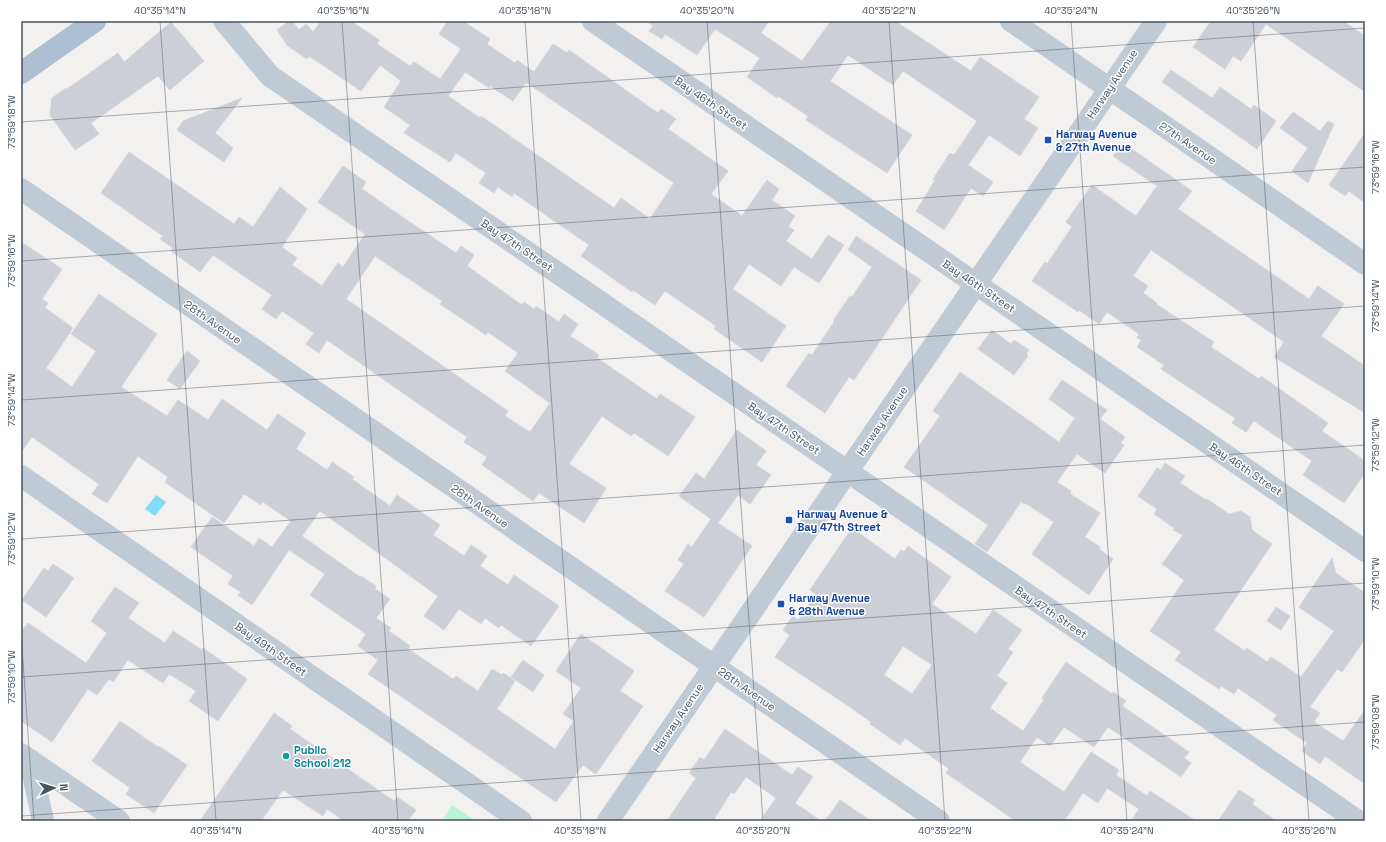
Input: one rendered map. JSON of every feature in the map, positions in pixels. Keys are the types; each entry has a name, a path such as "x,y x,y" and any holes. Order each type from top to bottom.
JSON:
{"main road":[{"path":"21,73 95,21"}],"street":[{"name":"Bay 47th Street","path":"224,21 270,76 1358,821"},
{"name":"Bay 46th Street","path":"592,21 1365,551"},
{"name":"27th Avenue","path":"1011,21 1365,264"},
{"name":"Harway Avenue","path":"608,821 1156,21"},
{"name":"28th Avenue","path":"21,190 939,821"},
{"name":"Bay 49th Street","path":"21,476 521,821"},
{"path":"26,757 43,821"},
{"path":"26,757 119,821"}],"green space":[{"path":"452,805 476,821 442,821"}],"water":[{"path":"156,495 166,502 155,516 145,509"}],"building":[{"path":"289,21 292,21 299,30 306,24 313,32 321,21 351,21 379,40 377,44 410,66 414,62 440,79 461,49 439,34 448,21 463,21 490,39 487,44 515,63 517,60 534,72 553,44 567,53 569,50 658,113 661,109 676,119 668,129 728,171 711,194 742,216 767,180 779,189 772,200 795,216 788,227 794,230 786,241 812,259 828,235 844,245 819,283 794,267 781,286 749,264 733,289 786,326 762,362 714,329 716,326 665,291 655,305 633,290 632,292 581,256 589,245 514,193 512,197 498,187 494,193 479,183 486,173 456,153 450,162 404,133 410,125 384,107 401,81 380,65 361,91 309,56 307,59 288,46 277,30","holes":["465,72 489,88 490,86 513,101 527,83 674,183 650,219 621,198 614,208 481,116 480,118 448,96"]},
{"path":"646,21 769,21 761,33 802,61 831,21 895,21 971,71 980,57 1039,97 1024,119 1038,128 1020,156 989,135 968,165 993,182 983,196 971,188 944,230 916,211 935,180 933,179 950,153 954,155 977,121 903,71 893,85 848,55 830,81 912,135 887,173 806,120 808,116 778,96 777,98 747,77 760,58 715,29 697,55 665,34 662,39 649,31 653,26"},
{"path":"1211,21 1343,21 1365,36 1365,92 1266,24 1241,61 1233,56 1225,69 1193,47"},
{"path":"171,22 204,61 170,90 158,76 91,123 99,134 75,150 50,115 52,98 118,53 124,62"},
{"path":"1171,70 1212,98 1220,87 1251,109 1254,105 1276,121 1257,149 1162,82"},
{"path":"242,98 215,133 233,148 224,162 177,130 183,121"},
{"path":"1293,112 1320,131 1328,121 1334,124 1308,183 1292,171 1308,148 1280,128"},
{"path":"1365,133 1365,203 1349,191 1345,196 1329,185"},
{"path":"1123,143 1192,191 1178,209 1309,299 1318,286 1344,304 1321,336 1365,366 1365,413 1274,357 1284,342 1151,250 1133,276 1148,286 1143,293 1157,303 1156,304 1214,342 1211,347 1259,379 1261,376 1328,423 1322,431 1365,461 1365,473 1344,503 1303,475 1312,461 1254,421 1246,432 1232,423 1235,418 1161,369 1164,365 1137,347 1141,340 1137,338 1139,334 1107,312 1099,324 1079,310 1078,312 1032,281 1045,262 1047,264 1072,227 1066,222 1092,185 1136,216 1157,186 1113,156"},
{"path":"129,152 234,224 239,217 253,227 280,187 307,209 282,247 297,258 292,265 322,286 338,263 343,267 365,234 318,202 343,166 366,182 362,189 401,216 456,253 461,246 474,255 467,266 522,305 524,302 534,309 536,306 559,322 564,314 578,324 570,336 599,355 597,358 657,399 660,394 695,417 668,456 634,433 631,436 602,416 569,464 606,488 584,523 539,493 533,501 482,465 487,457 464,442 467,437 327,340 319,353 306,344 314,333 282,311 276,319 262,309 272,295 213,255 200,272 171,251 173,248 160,239 163,236 101,193","holes":["375,256 442,301 440,304 486,335 488,332 518,353 505,371 550,403 530,432 505,416 508,411 346,299"]},
{"path":"856,236 921,280 854,380 849,377 825,413 786,386 809,353 812,355 850,296 852,297 872,267 848,250"},
{"path":"21,242 62,269 42,299 48,303 45,308 73,328 46,368 72,387 96,351 71,334 99,294 157,334 121,387 167,416 178,400 208,420 222,399 267,430 278,414 306,433 296,449 327,470 332,462 354,477 352,479 390,506 397,495 440,525 433,535 464,556 471,545 487,556 480,566 508,585 514,575 559,606 531,646 501,625 499,628 485,618 481,624 459,609 444,630 424,616 438,596 320,511 302,536 360,577 361,576 376,586 375,589 390,599 376,618 391,628 389,631 410,646 408,649 453,679 456,676 478,691 492,669 502,675 503,673 515,681 497,709 555,749 574,721 563,714 581,688 556,671 581,634 634,671 620,691 643,706 596,774 583,765 556,802 368,674 378,660 358,646 366,634 310,595 325,574 289,550 252,605 238,595 241,592 228,584 233,576 191,547 212,517 254,546 259,538 272,547 291,521 263,502 261,505 244,494 224,523 165,482 168,477 138,456 107,503 92,494 99,484 32,437 21,452"},
{"path":"992,330 1011,344 1014,340 1029,350 1026,354 1028,356 1014,375 978,349"},
{"path":"187,351 200,361 180,389 167,380"},
{"path":"960,372 1059,442 1075,418 1049,399 1062,380 1107,410 1100,419 1125,437 1121,443 1124,445 1105,473 1077,454 1057,482 1071,491 1070,494 1100,513 1085,537 1100,547 1099,549 1113,559 1089,595 1032,554 1054,522 1025,503 1024,504 1021,502 987,552 975,544 988,525 904,467 940,416 933,411"},
{"path":"737,430 766,451 756,465 771,475 750,504 738,495 718,523 752,546 704,617 665,591 684,564 678,560 688,544 692,547 711,519 679,496 696,473 704,479"},
{"path":"1165,463 1185,476 1180,483 1206,500 1207,499 1229,514 1241,511 1250,517 1252,530 1272,544 1214,630 1245,651 1247,648 1267,662 1271,657 1301,677 1334,631 1299,607 1332,558 1336,573 1365,593 1365,639 1342,672 1337,669 1310,707 1320,713 1314,722 1343,741 1365,710 1365,784 1325,756 1320,764 1302,751 1307,743 1273,720 1277,715 1238,688 1234,694 1221,686 1219,689 1175,660 1181,652 1150,631 1184,580 1162,564 1183,535 1173,530 1174,528 1154,514 1157,509 1138,496 1157,468 1161,470"},
{"path":"852,528 895,559 901,550 904,552 908,546 951,577 932,604 976,634 993,610 1022,630 1008,649 1013,652 997,676 1007,683 990,708 1023,731 1044,700 1042,698 1066,662 1112,694 1113,692 1126,701 1122,706 1189,752 1184,758 1191,763 1181,777 1108,727 1094,747 1064,727 1050,746 1037,737 1020,762 1064,792 1091,752 1119,770 1116,775 1147,796 1150,791 1196,821 1131,821 1139,809 1107,788 1098,803 1083,793 1064,821 1016,821 946,773 949,769 905,738 900,745 870,724 871,722 847,705 775,657 790,635 783,630 793,616 798,620 816,594 810,590","holes":["903,646 932,665 912,694 884,675"]},
{"path":"53,564 74,578 46,617 22,600 44,568 48,571"},
{"path":"115,587 139,603 128,618 165,643 173,631 202,650 203,648 247,679 218,721 189,701 196,691 169,674 163,683 128,660 113,682 109,679 97,695 88,689 52,742 21,721 21,632 28,623 86,663 107,633 91,621"},
{"path":"1276,607 1290,616 1281,630 1267,621"},
{"path":"523,660 544,675 533,692 511,677"},
{"name":"Public School 212","path":"274,713 292,726 290,729 394,801 397,797 416,810 408,821 344,821 327,809 323,816 283,790 261,821 200,821"},
{"path":"120,721 187,765 154,813 126,794 130,788 92,761"},
{"path":"725,729 792,775 798,767 813,777 795,803 821,821 760,821 776,798 746,777 734,794 731,792 713,821 667,821 696,778 689,773 700,757 704,760"},
{"path":"1239,790 1255,800 1252,804 1276,821 1218,821"},
{"path":"840,800 871,821 825,821"}],"place":[{"name":"Harway Avenue & 27th Avenue","path":"1048,140"},
{"name":"Harway Avenue & Bay 47th Street","path":"789,520"},
{"name":"Harway Avenue & 28th Avenue","path":"781,604"},
{"name":"Public School 212","path":"286,756"}]}
